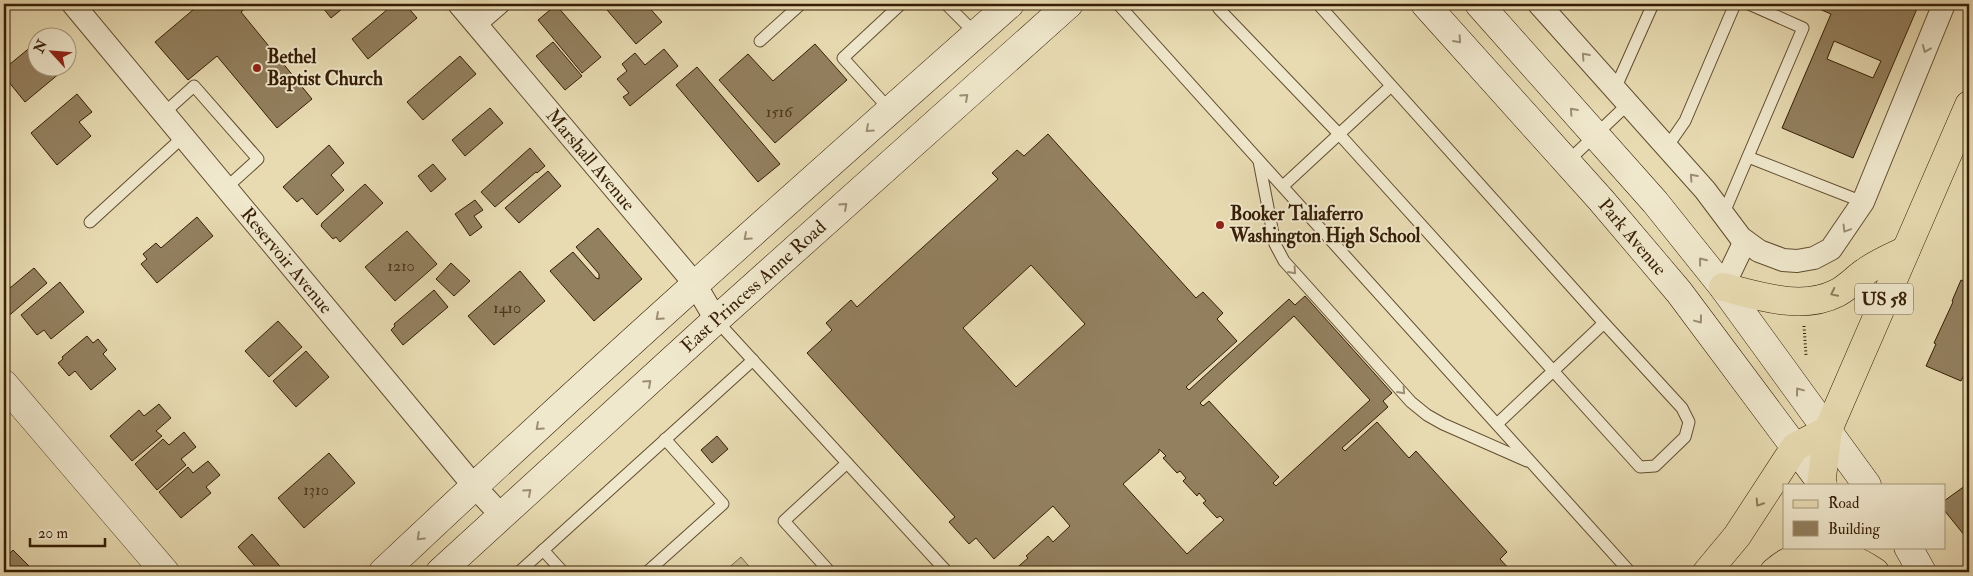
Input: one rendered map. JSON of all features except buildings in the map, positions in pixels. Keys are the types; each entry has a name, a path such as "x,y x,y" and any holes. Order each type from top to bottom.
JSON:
{"main road":[{"path":"383,572 695,284 1010,4"},
{"name":"East Princess Anne Road","path":"440,572 716,320 1069,4"},
{"name":"Park Avenue","path":"1426,4 1567,162 1679,292 1822,484"},
{"name":"Park Avenue","path":"1478,4 1655,202 1723,287 1866,484"},
{"name":"US 58","path":"1822,484 1828,430 1969,105"},
{"path":"1723,287 1763,297 1802,302 1818,300 1838,293 1866,271 1906,250"},
{"path":"4,384 165,572"},
{"path":"1707,572 1737,536 1794,447 1828,430"},
{"path":"1767,572 1783,548"},
{"path":"1864,548 1876,572"},
{"path":"1909,548 1922,572"},
{"path":"1774,572 1785,562 1804,553 1824,551 1848,557 1876,572"}],"street":[{"name":"Reservoir Avenue","path":"73,4 474,486 502,516"},
{"name":"Marshall Avenue","path":"459,4 695,284 716,320"},
{"path":"476,23 498,4"},
{"path":"1538,4 1705,190 1745,241 1759,251 1784,260 1797,261 1814,258 1832,249 1863,202 1944,4"},
{"path":"1723,287 1745,241"}],"lane":[{"path":"760,41 801,4"},
{"path":"890,110 843,58 901,4"},
{"path":"946,4 976,34"},
{"path":"1118,4 1630,572"},
{"path":"1216,4 1339,134 1640,467 1655,466 1685,437 1688,422 1682,408 1318,4"},
{"path":"1567,162 1596,136 1621,96 1653,4"},
{"path":"1667,147 1685,121 1735,4"},
{"path":"1724,215 1803,28 1749,4"},
{"path":"164,113 194,86 258,159 226,188"},
{"path":"1283,186 1391,86"},
{"path":"90,222 183,137"},
{"path":"1748,157 1863,202"},
{"path":"1258,160 1275,244 1290,268 1412,402 1427,415 1532,464"},
{"path":"716,320 947,572"},
{"path":"1497,424 1604,323"},
{"path":"518,572 753,360"},
{"path":"648,572 723,504 665,440"},
{"path":"830,572 784,521 847,463"},
{"path":"543,550 563,572"}],"path":[{"path":"1804,319 1806,362"}],"shaded area":[{"path":"741,557 754,572 724,572"}],"place":[{"name":"Bethel Baptist Church","path":"257,68"},
{"name":"Booker Taliaferro Washington High School","path":"1220,225"}]}
